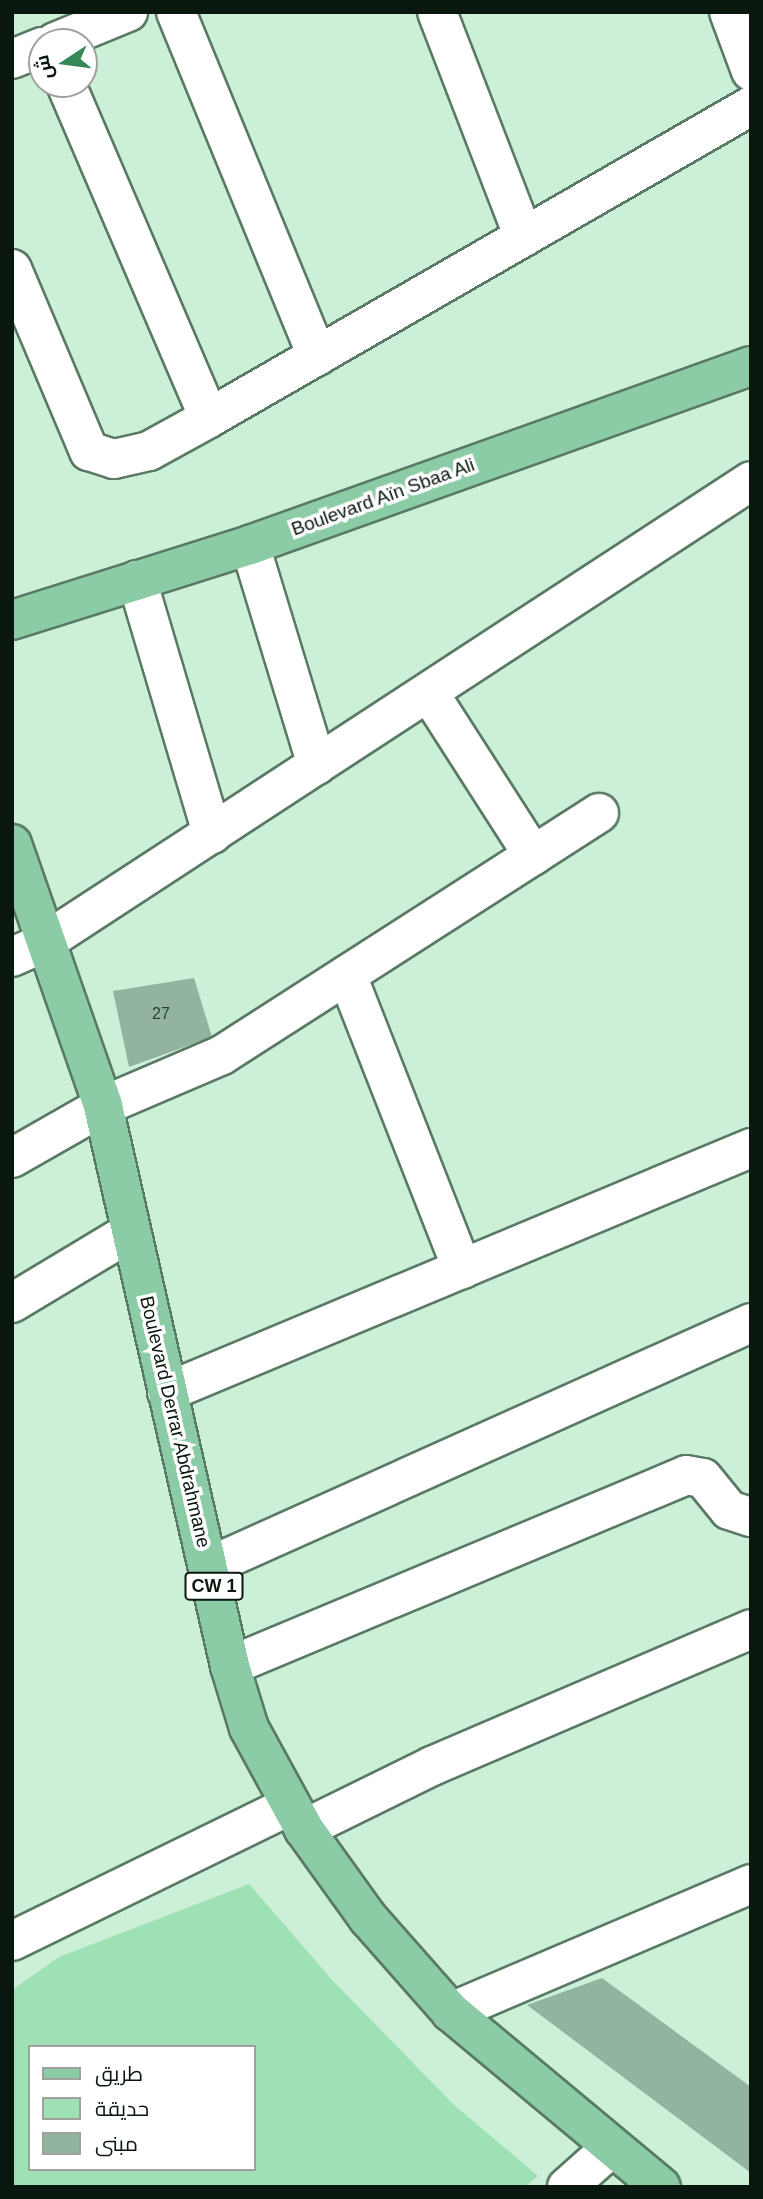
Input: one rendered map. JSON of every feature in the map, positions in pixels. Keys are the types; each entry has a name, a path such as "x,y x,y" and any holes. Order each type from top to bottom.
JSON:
{"main road":[{"name":"Boulevard Aïn Sbaa Ali","path":"12,620 250,545 751,366"},
{"name":"Boulevard Derrar Abdrahmane","path":"12,844 29,949 103,1106 230,1666 249,1728 296,1818 368,1918 451,2012 660,2187"}],"street":[{"path":"89,28 128,12"},
{"path":"176,12 317,356"},
{"path":"438,12 524,237"},
{"path":"729,12 751,71"},
{"path":"72,98 209,418"},
{"path":"12,269 89,452 114,459 149,451 209,418 751,106"},
{"path":"29,949 212,834 751,481"},
{"path":"250,545 317,765"},
{"path":"137,580 212,834"},
{"path":"429,693 533,855"},
{"path":"12,1158 103,1106 222,1055 599,813"},
{"path":"347,975 461,1269"},
{"path":"167,1392 751,1148"},
{"path":"12,1303 130,1232"},
{"path":"209,1566 751,1323"},
{"path":"230,1666 686,1475 703,1478 729,1510 751,1517"},
{"path":"12,1941 296,1818 432,1766 751,1629"},
{"path":"451,2012 751,1884"},
{"path":"566,2187 611,2148"}],"green space":[{"path":"249,1884 334,1982 453,2104 538,2176 525,2187 12,2187 12,1990 59,1957"}],"building":[{"path":"194,978 212,1037 129,1067 113,991"},
{"path":"602,1978 751,2087 751,2173 527,2005"}]}
